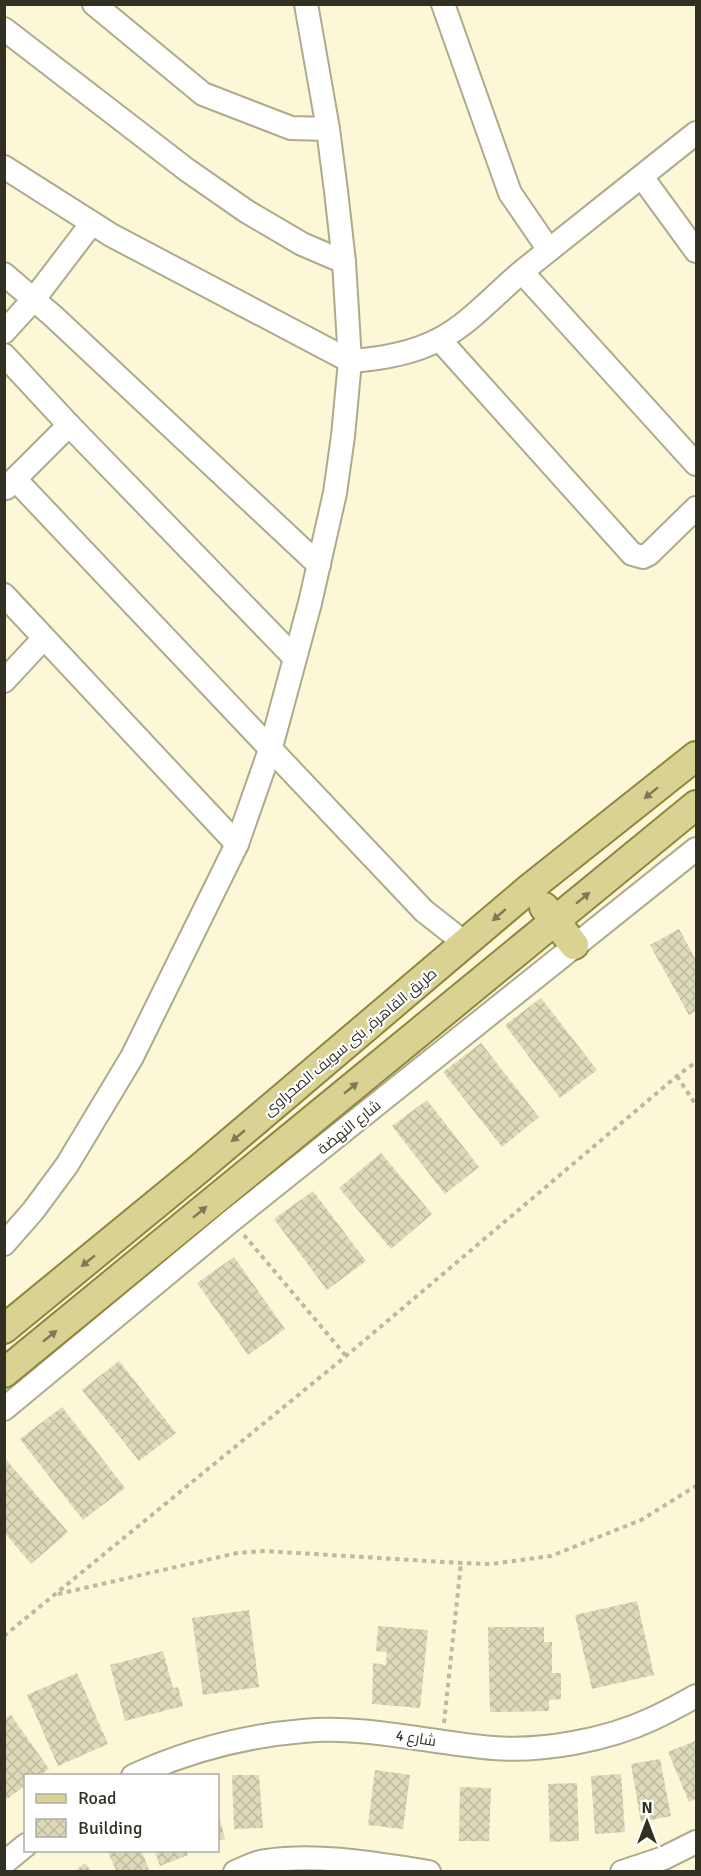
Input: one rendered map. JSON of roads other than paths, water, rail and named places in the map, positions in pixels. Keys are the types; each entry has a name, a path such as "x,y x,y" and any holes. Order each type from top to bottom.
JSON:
{"main road":[{"name":"طريق القاهرة, بنى سويف الصحراوى","path":"4,1329 201,1168 530,888 696,756"},
{"path":"4,1373 696,805"},
{"path":"530,888 574,945"}],"street":[{"path":"94,4 202,94 291,128 328,129"},
{"path":"4,1244 68,1165 132,1057 237,844 271,747 319,565 335,493 350,361 344,262 328,129 306,4"},
{"path":"443,4 510,193 549,250"},
{"path":"4,29 114,115 246,211 302,244 344,262"},
{"path":"4,167 92,223 191,278 350,361 395,355 440,340 696,133"},
{"path":"642,177 696,251"},
{"path":"4,332 34,299 92,223"},
{"path":"522,272 696,464"},
{"path":"4,274 34,299 319,565"},
{"path":"440,340 632,554 643,557 649,554 696,508"},
{"path":"4,355 294,657"},
{"path":"69,425 10,484 271,747 424,911 466,944"},
{"path":"4,595 237,844"},
{"path":"4,681 44,638"},
{"name":"شارع النهضة","path":"4,1409 232,1220 696,849"},
{"name":"شارع 4","path":"137,1774 170,1759 236,1740 304,1731 373,1731 495,1748 548,1747 600,1737 641,1723 696,1696"},
{"path":"622,1872 664,1858 696,1842"},
{"path":"4,1863 24,1847"},
{"path":"235,1872 264,1861 304,1859 367,1862 429,1872"}]}
